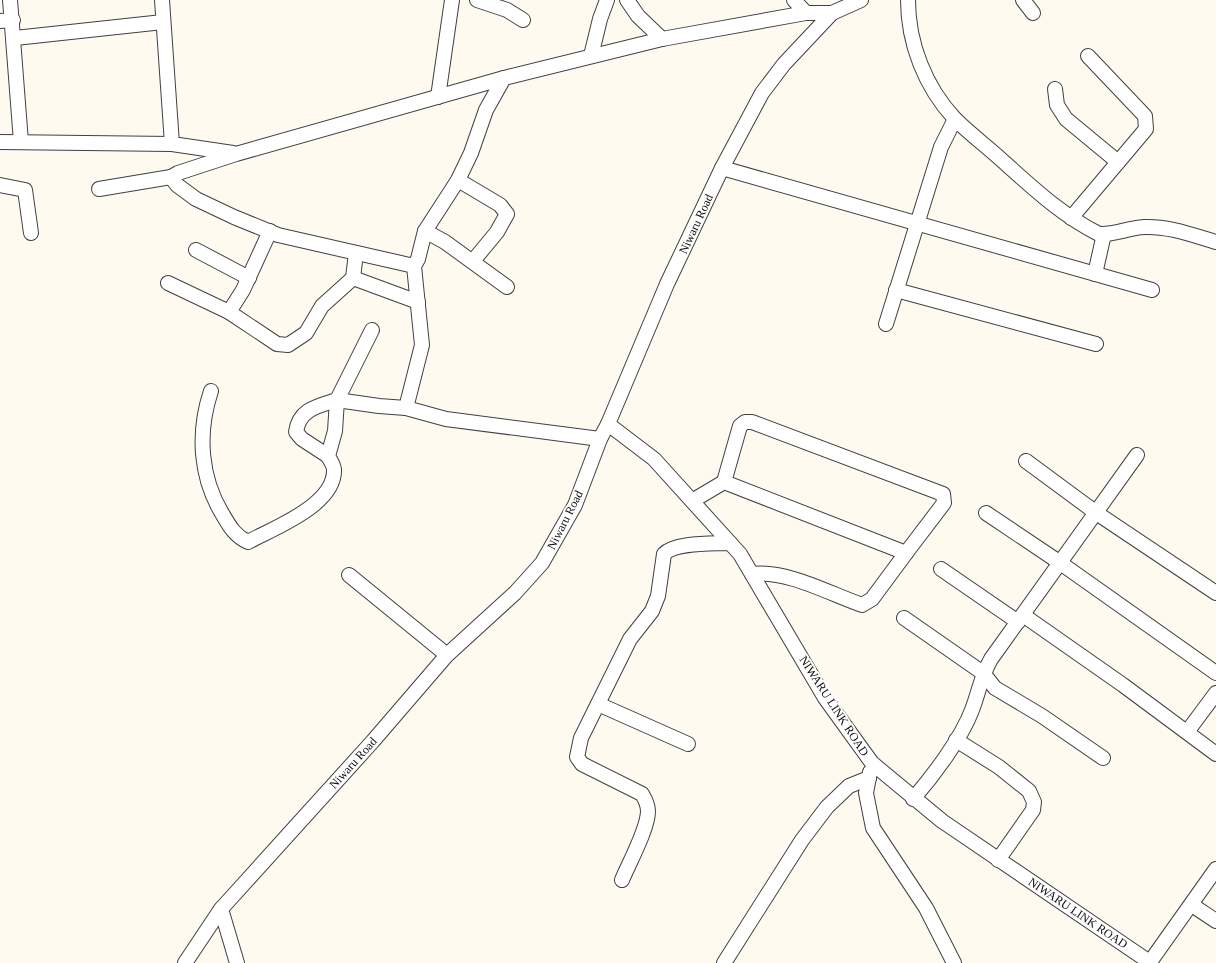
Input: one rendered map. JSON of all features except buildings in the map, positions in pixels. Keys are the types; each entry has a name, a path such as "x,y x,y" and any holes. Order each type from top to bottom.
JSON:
{"street":[{"path":"10,0 6,20 14,38 21,142"},
{"path":"162,0 172,144"},
{"path":"438,97 452,0"},
{"path":"478,0 507,10 523,20"},
{"path":"591,56 600,19 607,0"},
{"path":"627,0 638,16 662,39"},
{"path":"794,0 806,13"},
{"path":"100,189 171,177 178,173 236,154 504,78 591,56 662,39 806,13 836,11 861,0"},
{"path":"908,0 908,19 917,56 927,80 955,119 1046,200 1087,228 1104,234 1109,235 1126,229 1145,227 1172,229 1216,242"},
{"path":"1023,0 1033,13"},
{"name":"Niwaru Road","path":"185,963 221,909 373,741 447,655 515,593 542,563 575,505 600,439 608,424 667,284 722,168 762,93 784,64 836,11"},
{"path":"14,38 163,22"},
{"path":"1071,218 1146,130 1145,116 1088,56"},
{"path":"406,408 422,345 414,266 418,259 425,230 458,180 471,153 486,110 504,78"},
{"path":"1055,89 1060,112 1066,119 1118,162"},
{"path":"886,324 940,147 955,119"},
{"path":"0,142 172,144 236,154"},
{"path":"722,168 1152,290"},
{"path":"171,177 176,185 196,198 234,217 270,231 414,266"},
{"path":"458,180 500,205 507,214 497,232 473,262"},
{"path":"0,185 25,190 31,233"},
{"path":"425,230 445,242 506,287"},
{"path":"229,312 249,278 270,231"},
{"path":"1095,274 1104,234"},
{"path":"196,250 249,278"},
{"path":"168,283 229,312 277,344 288,345 306,333 322,306 353,278 356,253"},
{"path":"353,278 418,302"},
{"path":"896,290 1096,344"},
{"path":"328,456 335,431 337,400 372,330"},
{"path":"210,391 205,407 203,426 203,454 206,476 213,499 233,532 248,542 305,511 328,491 333,480 335,468 328,456 302,439 296,432 296,425 303,414 312,407 337,400 406,408 446,419 600,439"},
{"path":"692,501 724,482 740,426 745,422 752,422 943,494 944,503 872,599 862,605 782,575 765,572 752,574"},
{"name":"NIWARU LINK ROAD","path":"608,424 654,459 740,554 825,698 872,764 913,799 998,860 1151,963"},
{"path":"913,799 926,785 963,730 973,710 983,673 1059,562 1137,454"},
{"path":"1026,461 1096,512 1216,592"},
{"path":"724,482 906,553"},
{"path":"986,513 1059,562 1216,672"},
{"path":"622,880 648,820 648,809 642,794 582,764 577,758 581,738 630,639 652,611 658,596 664,554 668,549 678,547 730,543"},
{"path":"941,569 1021,618 1187,732 1216,754"},
{"path":"349,575 447,655"},
{"path":"904,618 983,673 995,688 1042,716 1103,758"},
{"path":"1187,732 1216,693"},
{"path":"598,704 688,744"},
{"path":"956,740 999,767 1029,791 1034,802 1033,810 998,860"},
{"path":"872,764 866,792 873,828 926,908 954,963"},
{"path":"724,963 802,840 827,807 849,786 869,778"},
{"path":"1151,963 1216,869"},
{"path":"1192,905 1216,921"},
{"path":"221,909 237,963"}]}
